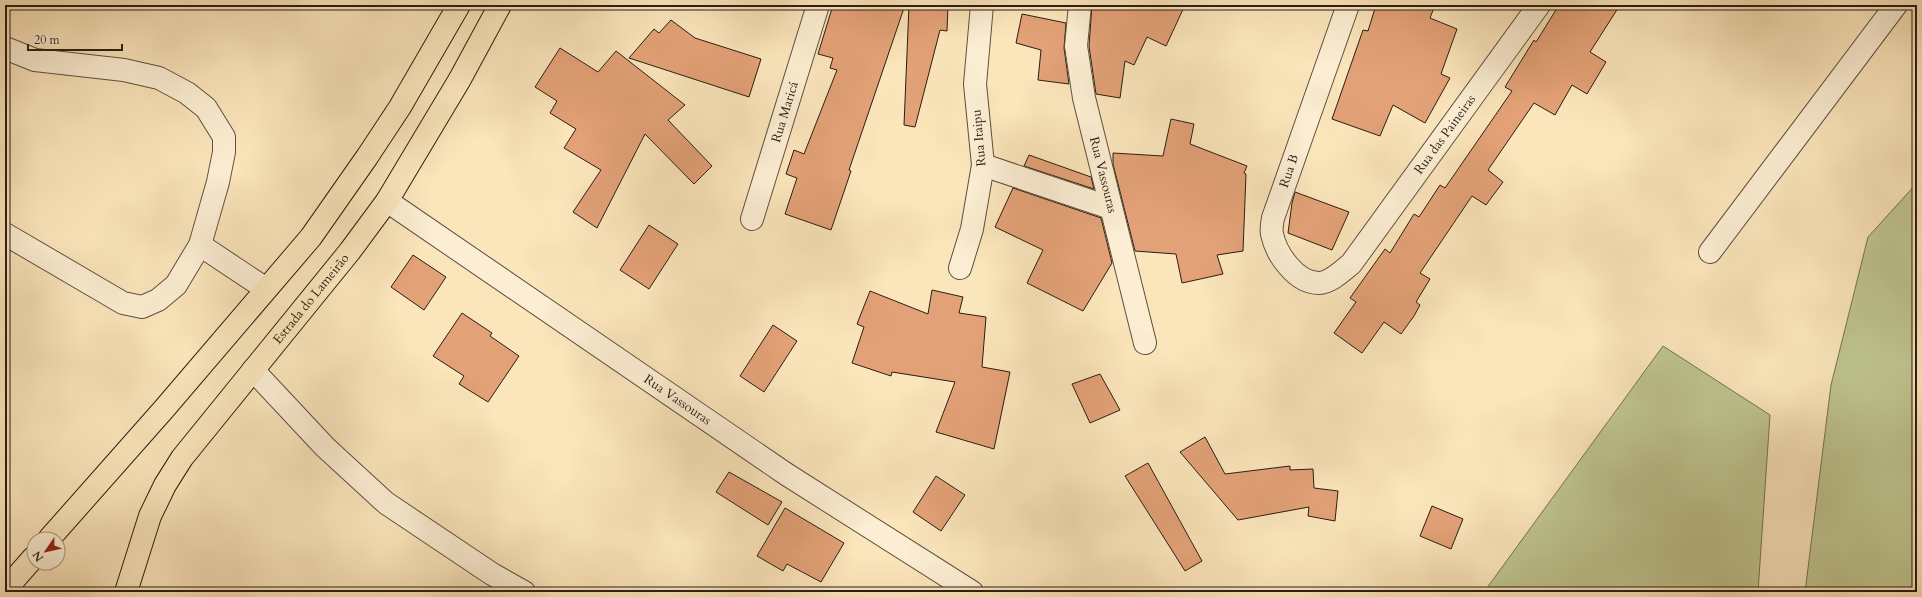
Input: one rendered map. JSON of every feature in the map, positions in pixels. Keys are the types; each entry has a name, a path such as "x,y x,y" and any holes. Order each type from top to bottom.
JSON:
{"main road":[{"path":"56,531 311,237 367,157 400,106 459,5"},
{"name":"Estrada do Lameirão","path":"126,592 150,516 165,485 182,458 350,251 387,202 460,79 500,5"},
{"path":"5,590 26,566"}],"street":[{"name":"Rua Maricá","path":"752,219 818,5"},
{"name":"Rua Itaipu","path":"960,268 972,229 983,165 974,84 982,5"},
{"name":"Rua Vassouras","path":"1080,5 1076,46 1084,98 1145,343"},
{"name":"Rua B","path":"1348,5 1273,218 1272,233 1276,247 1292,271 1307,281 1320,283 1331,279 1351,264"},
{"name":"Rua das Paineiras","path":"1351,264 1539,5"},
{"path":"1710,252 1896,5"},
{"path":"5,48 35,60 124,70 159,78 187,93 206,108 224,137 224,152 218,182 200,244 176,285 158,300 142,307 123,303 5,234"},
{"path":"983,165 1112,208"},
{"name":"Rua Vassouras","path":"387,202 779,470 972,592"},
{"path":"200,244 266,289"},
{"path":"253,370 325,447 386,503 492,574 524,592"}],"green space":[{"path":"1917,183 1917,592 1805,592 1831,385 1868,237"},
{"path":"1663,346 1770,415 1758,592 1484,592"}],"building":[{"path":"833,5 905,5 849,170 851,171 831,230 785,214 797,178 786,174 794,150 804,154 837,70 830,68 833,58 818,54"},
{"path":"909,5 948,5 947,31 940,30 915,127 904,125"},
{"path":"1092,5 1185,5 1166,46 1147,37 1134,65 1125,61 1120,98 1096,94 1089,46"},
{"path":"1376,5 1435,5 1430,18 1457,29 1441,74 1450,78 1425,123 1393,105 1380,136 1332,119 1363,30 1368,31"},
{"path":"1559,5 1620,5 1590,52 1606,62 1587,94 1572,85 1555,115 1534,103 1488,170 1503,182 1486,205 1472,196 1420,273 1430,279 1416,302 1420,305 1414,316 1401,334 1384,322 1362,353 1334,333 1356,302 1350,298 1385,249 1390,253 1414,214 1419,217 1440,185 1445,188 1512,91 1505,87 1534,40 1536,42"},
{"path":"1022,14 1066,23 1064,48 1069,84 1038,80 1041,50 1016,43"},
{"path":"671,20 695,38 761,59 749,97 629,58 654,29 659,33"},
{"path":"560,48 598,72 616,51 685,105 668,120 712,166 694,184 645,134 597,228 573,212 601,170 564,148 576,129 550,113 557,101 535,87"},
{"path":"1171,119 1194,124 1190,144 1247,166 1244,173 1246,174 1243,251 1217,255 1223,274 1182,283 1176,254 1135,251 1113,164 1113,153 1163,156"},
{"path":"1029,155 1091,177 1094,189 1024,166"},
{"path":"1013,188 1101,218 1112,263 1083,311 1027,283 1043,250 995,227"},
{"path":"1295,192 1349,212 1332,250 1288,233"},
{"path":"649,225 678,244 649,289 620,270"},
{"path":"413,255 446,277 424,310 391,287"},
{"path":"932,290 963,297 959,313 986,317 982,367 1010,372 994,449 936,432 955,382 892,372 891,376 852,363 864,327 857,324 870,291 928,314"},
{"path":"462,313 492,333 490,336 519,356 488,402 459,384 464,376 433,356"},
{"path":"773,325 797,341 764,392 740,376"},
{"path":"1100,374 1120,410 1090,423 1072,384"},
{"path":"1205,437 1225,474 1290,466 1290,470 1313,469 1314,488 1338,491 1335,521 1308,516 1309,507 1238,520 1180,452"},
{"path":"1148,463 1202,561 1185,571 1125,476"},
{"path":"729,472 782,502 768,525 716,492"},
{"path":"936,476 965,495 941,531 913,512"},
{"path":"1432,506 1463,519 1451,549 1420,536"},
{"path":"785,508 844,543 821,582 787,564 783,571 757,556"}]}
